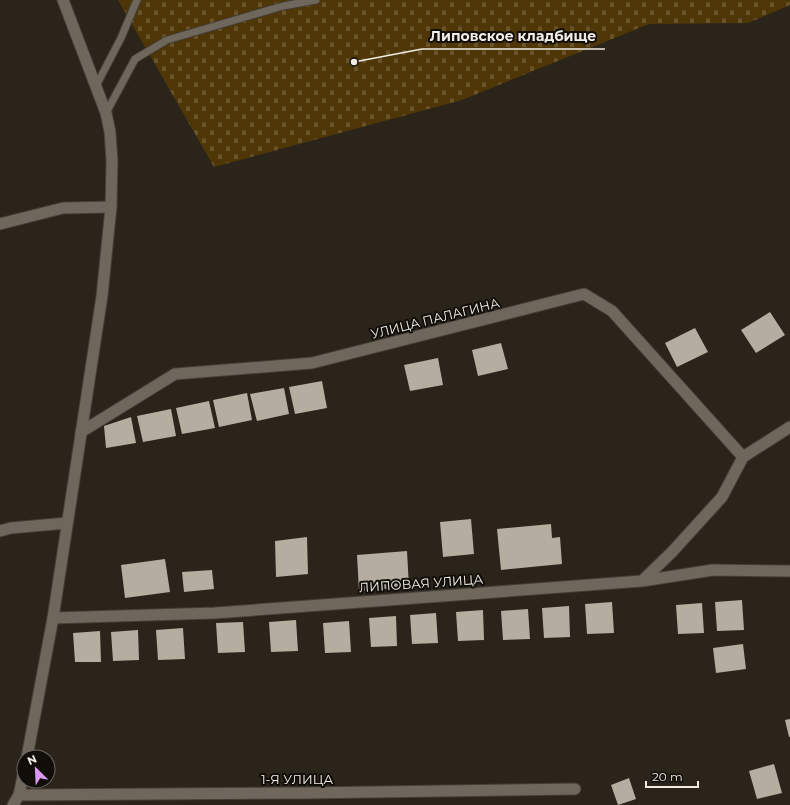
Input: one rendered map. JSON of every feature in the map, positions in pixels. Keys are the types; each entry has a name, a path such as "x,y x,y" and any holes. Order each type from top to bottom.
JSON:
{"street":[{"path":"28,749 53,618 102,296 111,207 112,161 110,132 106,114 63,0"},
{"path":"0,224 42,212 74,208 111,207"},
{"name":"УЛИЦА ПАЛАГИНА","path":"81,432 175,374 312,363 584,294 612,311 743,456"},
{"path":"642,581 672,552 722,497 743,456 790,427"},
{"path":"0,531 11,528 67,523"},
{"name":"ЛИПОВАЯ УЛИЦА","path":"53,618 215,613 642,581 713,570 790,571"},
{"path":"13,805 20,794 21,789"},
{"name":"1-Я УЛИЦА","path":"20,794 298,793 575,789"}],"lane":[{"path":"96,86 121,38 137,0"},
{"path":"106,114 135,59 167,40 283,6 316,0"}],"green space":[{"path":"118,0 790,0 790,5 748,23 649,24 462,100 214,167"}],"building":[{"path":"770,312 785,335 756,353 741,330"},
{"path":"695,328 708,352 677,367 665,343"},
{"path":"501,343 508,369 478,376 472,350"},
{"path":"438,358 443,385 410,391 404,365"},
{"path":"322,381 327,408 295,414 289,387"},
{"path":"284,388 289,414 257,421 250,394"},
{"path":"247,393 252,420 219,427 213,400"},
{"path":"209,401 215,428 182,434 176,408"},
{"path":"171,409 176,436 143,442 137,416"},
{"path":"131,417 136,443 106,448 104,426"},
{"path":"471,519 474,554 443,557 440,522"},
{"path":"551,524 552,538 560,537 562,564 501,570 497,529"},
{"path":"307,537 308,574 276,577 275,541"},
{"path":"407,551 409,587 359,591 357,555"},
{"path":"165,559 170,592 125,598 121,565"},
{"path":"212,570 214,589 184,592 182,572"},
{"path":"742,600 744,630 717,631 715,602"},
{"path":"612,602 614,633 587,634 585,604"},
{"path":"702,603 704,633 678,634 676,605"},
{"path":"569,606 570,637 544,638 542,608"},
{"path":"528,609 530,639 503,640 501,611"},
{"path":"483,610 484,640 458,641 456,612"},
{"path":"436,613 438,643 412,644 410,615"},
{"path":"396,616 397,646 371,647 369,618"},
{"path":"296,620 298,651 271,652 269,622"},
{"path":"349,621 351,652 325,653 323,623"},
{"path":"243,622 245,652 218,653 216,623"},
{"path":"183,628 185,659 158,660 156,630"},
{"path":"138,630 139,660 113,661 111,632"},
{"path":"100,631 101,662 75,662 73,633"},
{"path":"743,644 746,669 716,673 713,648"},
{"path":"790,719 790,737 789,737 785,720"},
{"path":"774,764 782,793 757,799 749,771"},
{"path":"629,778 636,799 618,805 611,785"}],"place":[{"name":"Липовское кладбище","path":"354,62"}]}
